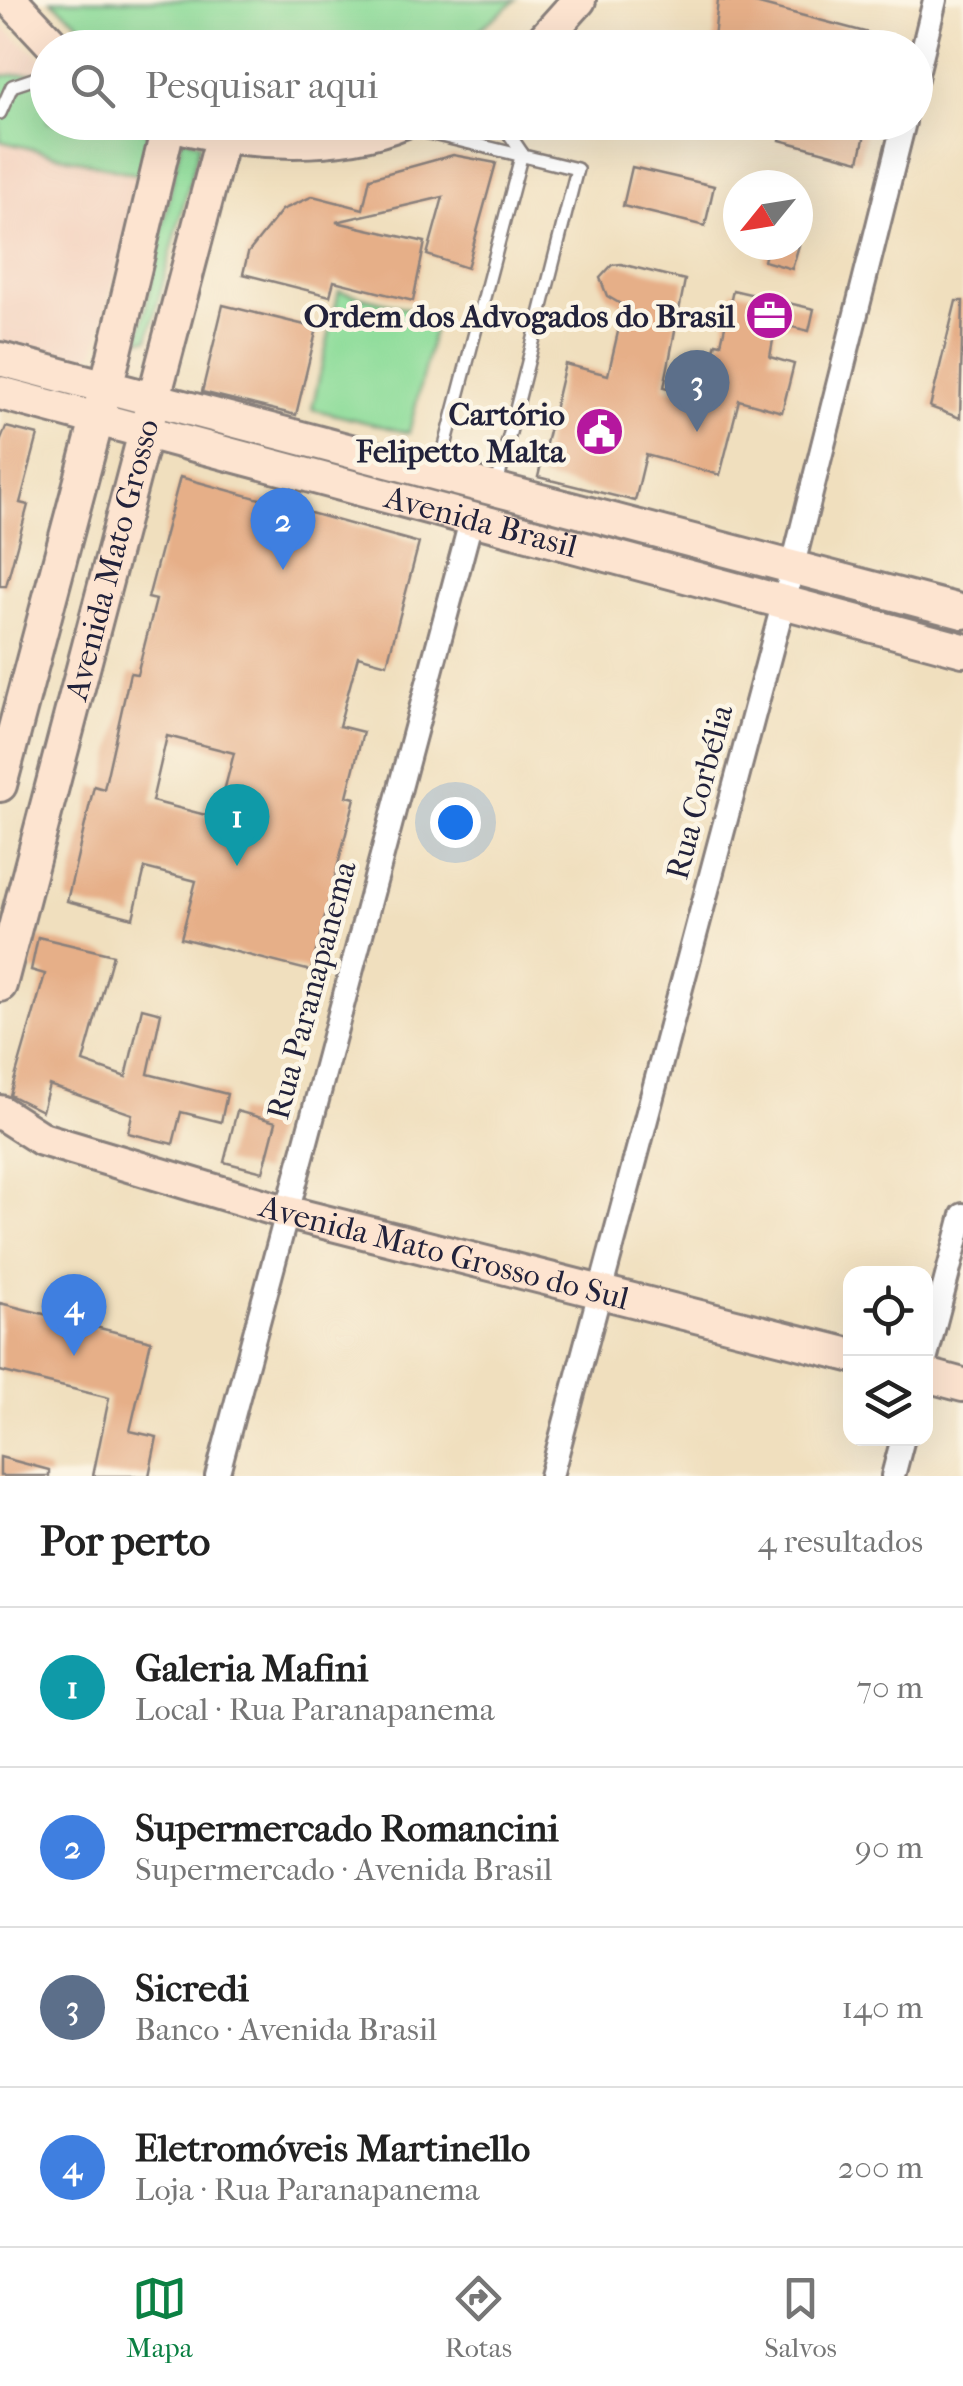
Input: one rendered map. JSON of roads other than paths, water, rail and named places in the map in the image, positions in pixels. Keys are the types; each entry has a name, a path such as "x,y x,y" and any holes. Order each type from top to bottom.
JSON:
{"main road":[{"path":"11,0 39,30"},
{"path":"552,30 579,0"},
{"name":"Avenida Mato Grosso","path":"0,785 102,403 165,140"},
{"name":"Avenida Mato Grosso","path":"0,986 222,140"},
{"name":"Avenida Mato Grosso","path":"256,140 284,140"},
{"name":"Avenida Brasil","path":"0,359 102,403 471,521 963,650"},
{"name":"Avenida Brasil","path":"0,393 102,403"},
{"name":"Avenida Brasil","path":"147,415 437,475 963,612"},
{"path":"0,1112 42,1140"},
{"path":"0,1143 42,1140"},
{"name":"Avenida Mato Grosso do Sul","path":"42,1140 285,1212 843,1353"},
{"path":"933,1377 963,1385"}],"street":[{"path":"928,30 935,0"},
{"name":"Rua Corbélia","path":"551,1476 784,601 899,140"},
{"name":"Rua Paranapanema","path":"216,1476 471,521"},
{"path":"926,1356 963,1215"},
{"path":"893,1476 902,1446"}],"lane":[{"path":"0,113 12,86 30,80"},
{"path":"467,140 577,169 495,492"},
{"path":"437,475 522,153 513,140"}],"place":[{"name":"Ordem dos Advogados do Brasil","path":"770,316"},
{"name":"Cartório Felipetto Malta","path":"600,432"},
{"name":"Sicredi","path":"697,432"},
{"name":"Supermercado Romancini","path":"283,570"},
{"name":"Galeria Mafini","path":"237,866"},
{"name":"Eletromóveis Martinello","path":"74,1356"}]}
